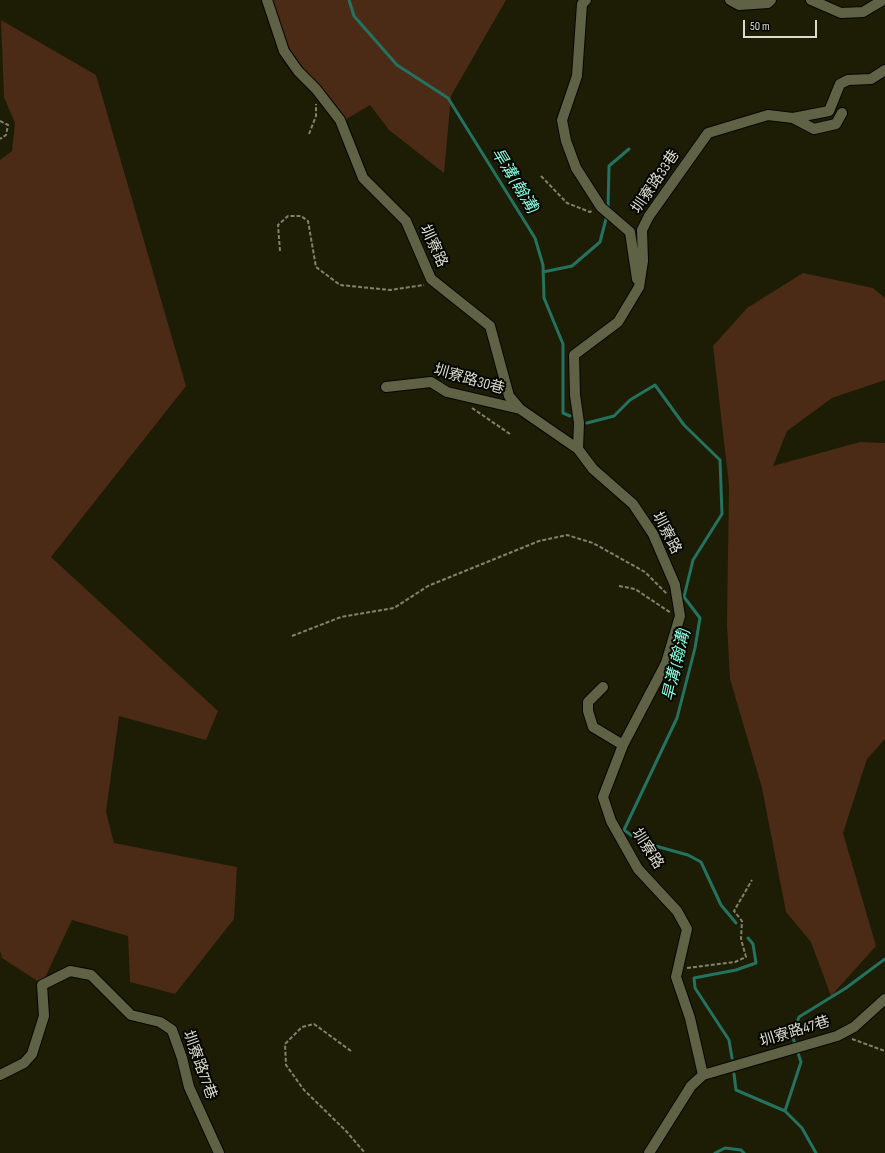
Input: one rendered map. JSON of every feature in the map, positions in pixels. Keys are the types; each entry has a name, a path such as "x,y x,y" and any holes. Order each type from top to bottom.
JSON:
{"street":[{"name":"圳寮路","path":"267,0 284,51 298,71 316,89 340,120 364,178 406,221 431,279 439,283 490,326 509,396 520,409 578,449 593,469 633,504 653,534 675,585 680,611 666,662 622,745 603,797 611,821 638,869 677,911 687,929 676,977 690,1018 703,1075"},
{"path":"586,0 582,4 577,76 562,120 566,141 576,168 601,207 630,232 639,287"},
{"path":"730,0 739,5 768,3 771,0"},
{"path":"810,0 841,14 863,12 882,0"},
{"name":"圳寮路33巷","path":"578,449 579,423 575,395 574,355 618,322 639,287 643,261 642,230 653,210 708,133 768,115 794,118 828,111 840,84 848,80 871,78 885,70"},
{"path":"794,118 814,129 836,124 842,113"},
{"name":"圳寮路30巷","path":"386,387 431,382 447,392 520,409"},
{"path":"603,687 588,702 588,711 593,727 622,745"},
{"name":"圳寮路77巷","path":"0,1075 24,1063 32,1054 44,1016 42,986 70,971 91,975 131,1015 160,1022 172,1030 182,1058 189,1087 219,1153"},
{"name":"圳寮路47巷","path":"703,1075 837,1036 854,1027 885,999"},
{"path":"650,1153 691,1086 703,1075"}],"path":[{"path":"309,134 316,116 316,89"},
{"path":"0,121 8,125 6,135 0,139"},
{"path":"541,176 567,203 590,212 601,207"},
{"path":"280,251 278,225 288,216 301,216 308,221 316,267 340,285 390,290 439,283"},
{"path":"474,399 472,409 510,434"},
{"path":"292,636 341,617 394,608 428,586 539,541 566,535 593,544 645,572 680,611"},
{"path":"619,586 635,589 668,612 680,611"},
{"path":"678,969 735,962 746,957 741,939 742,922 734,911 752,880"},
{"path":"351,1051 314,1024 302,1027 285,1044 286,1064 304,1090 346,1131 365,1153"},
{"path":"837,1036 861,1041 885,1051"}],"shaded area":[{"path":"272,0 506,0 451,96 444,173 389,130 370,105 345,120 287,48"},
{"path":"1,20 96,75 186,386 51,557 218,711 206,740 119,716 106,812 114,843 237,867 234,919 175,994 130,982 128,936 72,920 42,984 2,958 0,951 0,160 12,151 15,123 4,97"},
{"path":"803,273 873,288 885,298 885,380 832,398 787,431 773,466 860,442 885,443 885,739 867,759 843,833 876,946 831,996 811,942 786,912 762,788 730,679 727,625 729,485 713,346 747,308"}],"waterway":[{"name":"旱溝 (翰溝)","path":"349,0 354,16 397,65 448,98 535,238 543,265 544,298 563,344 563,413 570,416"},
{"path":"608,209 609,166 629,149"},
{"path":"543,272 572,266 600,242 607,215"},
{"name":"旱溝 (翰溝)","path":"587,423 614,416 630,400 655,385 684,425 720,460 722,514 693,560 684,597 700,618 695,648 677,718 624,830 641,842 688,855 701,862 721,905 736,923"},
{"name":"旱溝 (翰溝)","path":"732,1058 729,1040 695,988 694,978 736,970 756,963 753,944 748,938"},
{"path":"785,1111 801,1062 792,1035 799,1017 846,988 885,959"},
{"name":"旱溝 (翰溝)","path":"734,1074 736,1090 785,1111 802,1128 816,1153"},
{"name":"旱溝 (翰溝)","path":"715,1153 725,1148 741,1150 744,1153"}]}
